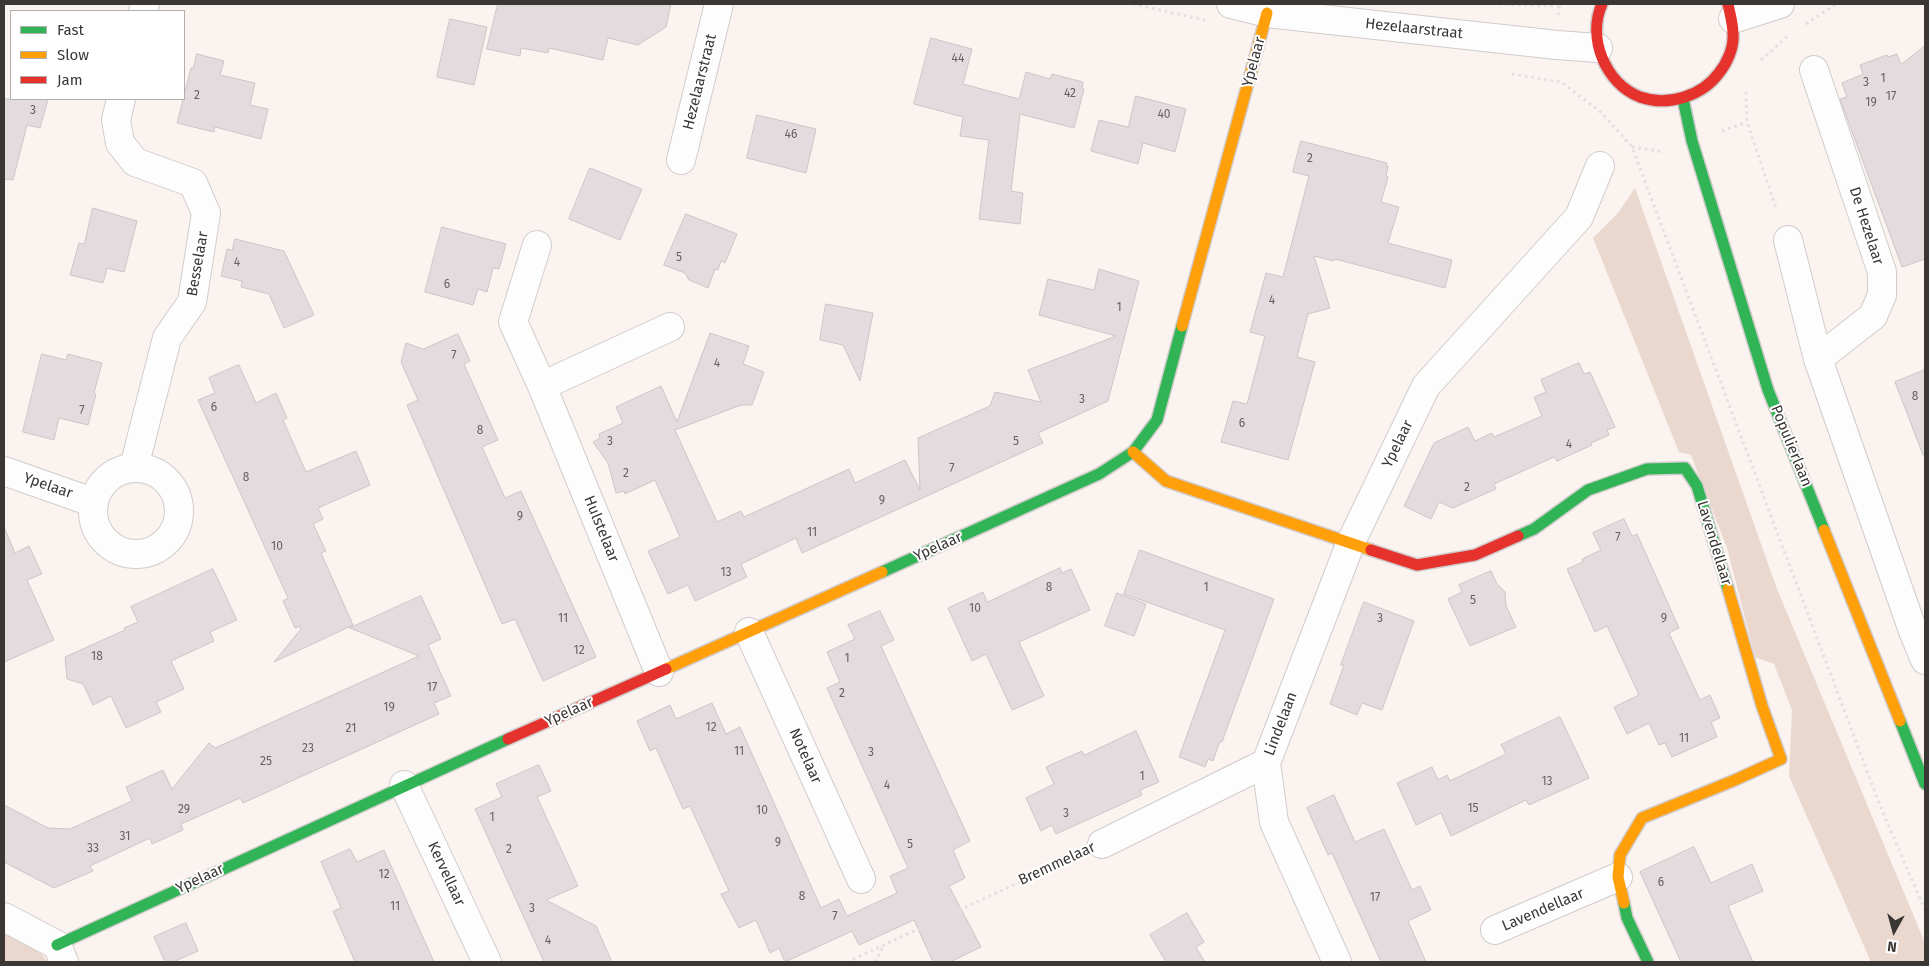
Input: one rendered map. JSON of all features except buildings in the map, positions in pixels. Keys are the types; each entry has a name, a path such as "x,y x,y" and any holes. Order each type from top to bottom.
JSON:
{"street":[{"name":"Hezelaarstraat","path":"681,160 719,4"},
{"name":"Hezelaarstraat","path":"1232,4 1268,13 1598,48"},
{"path":"1602,4 1596,27 1598,48 1606,68 1620,85 1639,96 1660,101 1682,99 1702,91 1718,78 1729,60 1734,40 1731,12 1780,4"},
{"name":"Ypelaar","path":"4,917 60,953 404,785 1099,474 1133,452 1157,420 1268,13"},
{"name":"De Hezelaar","path":"1814,70 1882,272 1882,295 1873,316 1818,359"},
{"name":"Populierlaan","path":"1682,99 1692,141 1768,390 1925,784"},
{"name":"Besselaar","path":"121,100 116,120 120,143 136,162 193,183 206,213 192,302 166,338 134,467"},
{"name":"Ypelaar","path":"1351,542 1426,386 1578,217 1600,166"},
{"path":"1788,240 1818,359 1913,631 1925,660"},
{"name":"Hulstelaar","path":"537,245 513,322 542,386 659,672"},
{"path":"542,386 670,326"},
{"path":"1133,452 1166,481 1351,542"},
{"path":"134,467 148,469 161,476 172,486 178,499 179,513 176,527 169,540 158,548 144,554 130,554 116,550 104,541 96,530 92,516 92,502 98,488 107,478 120,470 134,467"},
{"name":"Lavendellaar","path":"1351,542 1417,565 1474,555 1534,528 1588,490 1647,469 1685,468 1697,486 1762,706 1781,758 1735,780 1642,818 1620,855 1618,877 1627,918 1648,962"},
{"name":"Ypelaar","path":"4,471 92,502"},
{"name":"Lindelaan","path":"1337,962 1274,822 1266,763 1351,542"},
{"name":"Notelaar","path":"749,632 861,879"},
{"name":"Bremmelaar","path":"1102,844 1266,763"},
{"name":"Kervellaar","path":"404,785 487,962"},
{"name":"Lavendellaar","path":"1495,930 1618,877"}],"path":[{"path":"1482,4 1560,5"},
{"path":"1801,27 1836,4"},
{"path":"1755,66 1781,41 1794,32"},
{"path":"1561,82 1602,113 1632,147 1881,808 1925,910"},
{"path":"1748,84 1745,94 1747,122 1788,240"},
{"name":"Bremmelaar","path":"847,962 1102,844"},
{"path":"875,962 884,945"}],"shaded area":[{"path":"1635,188 1777,589 1925,943 1925,962 1871,962 1789,776 1792,710 1774,664 1755,657 1727,548 1691,455 1679,452 1593,238 1618,213"},
{"path":"4,926 38,948 47,962 4,962"}],"traffic: fast":[{"path":"1683,99 1692,141 1768,390 1824,530"},
{"path":"882,572 1099,474 1133,452 1157,420 1182,326"},
{"path":"1518,536 1534,529 1588,490 1647,469 1685,468 1697,486 1728,589"},
{"path":"1900,721 1925,784"},
{"path":"57,945 508,739"},
{"path":"1624,903 1627,918 1648,962"}],"traffic: slow":[{"path":"1182,326 1267,13"},
{"path":"1133,452 1166,481 1371,550"},
{"path":"1824,530 1900,721"},
{"path":"666,669 882,572"},
{"path":"1624,903 1618,877 1620,855 1642,818 1781,759 1762,706 1728,589"}],"traffic: jam":[{"path":"1602,4 1598,17 1598,45 1602,58 1609,70 1617,81 1628,90 1640,97 1662,101 1673,100 1694,93 1712,81 1722,69 1729,55 1733,39 1728,4"},
{"path":"1371,550 1417,565 1475,555 1518,536"},
{"path":"508,739 666,669"}]}
